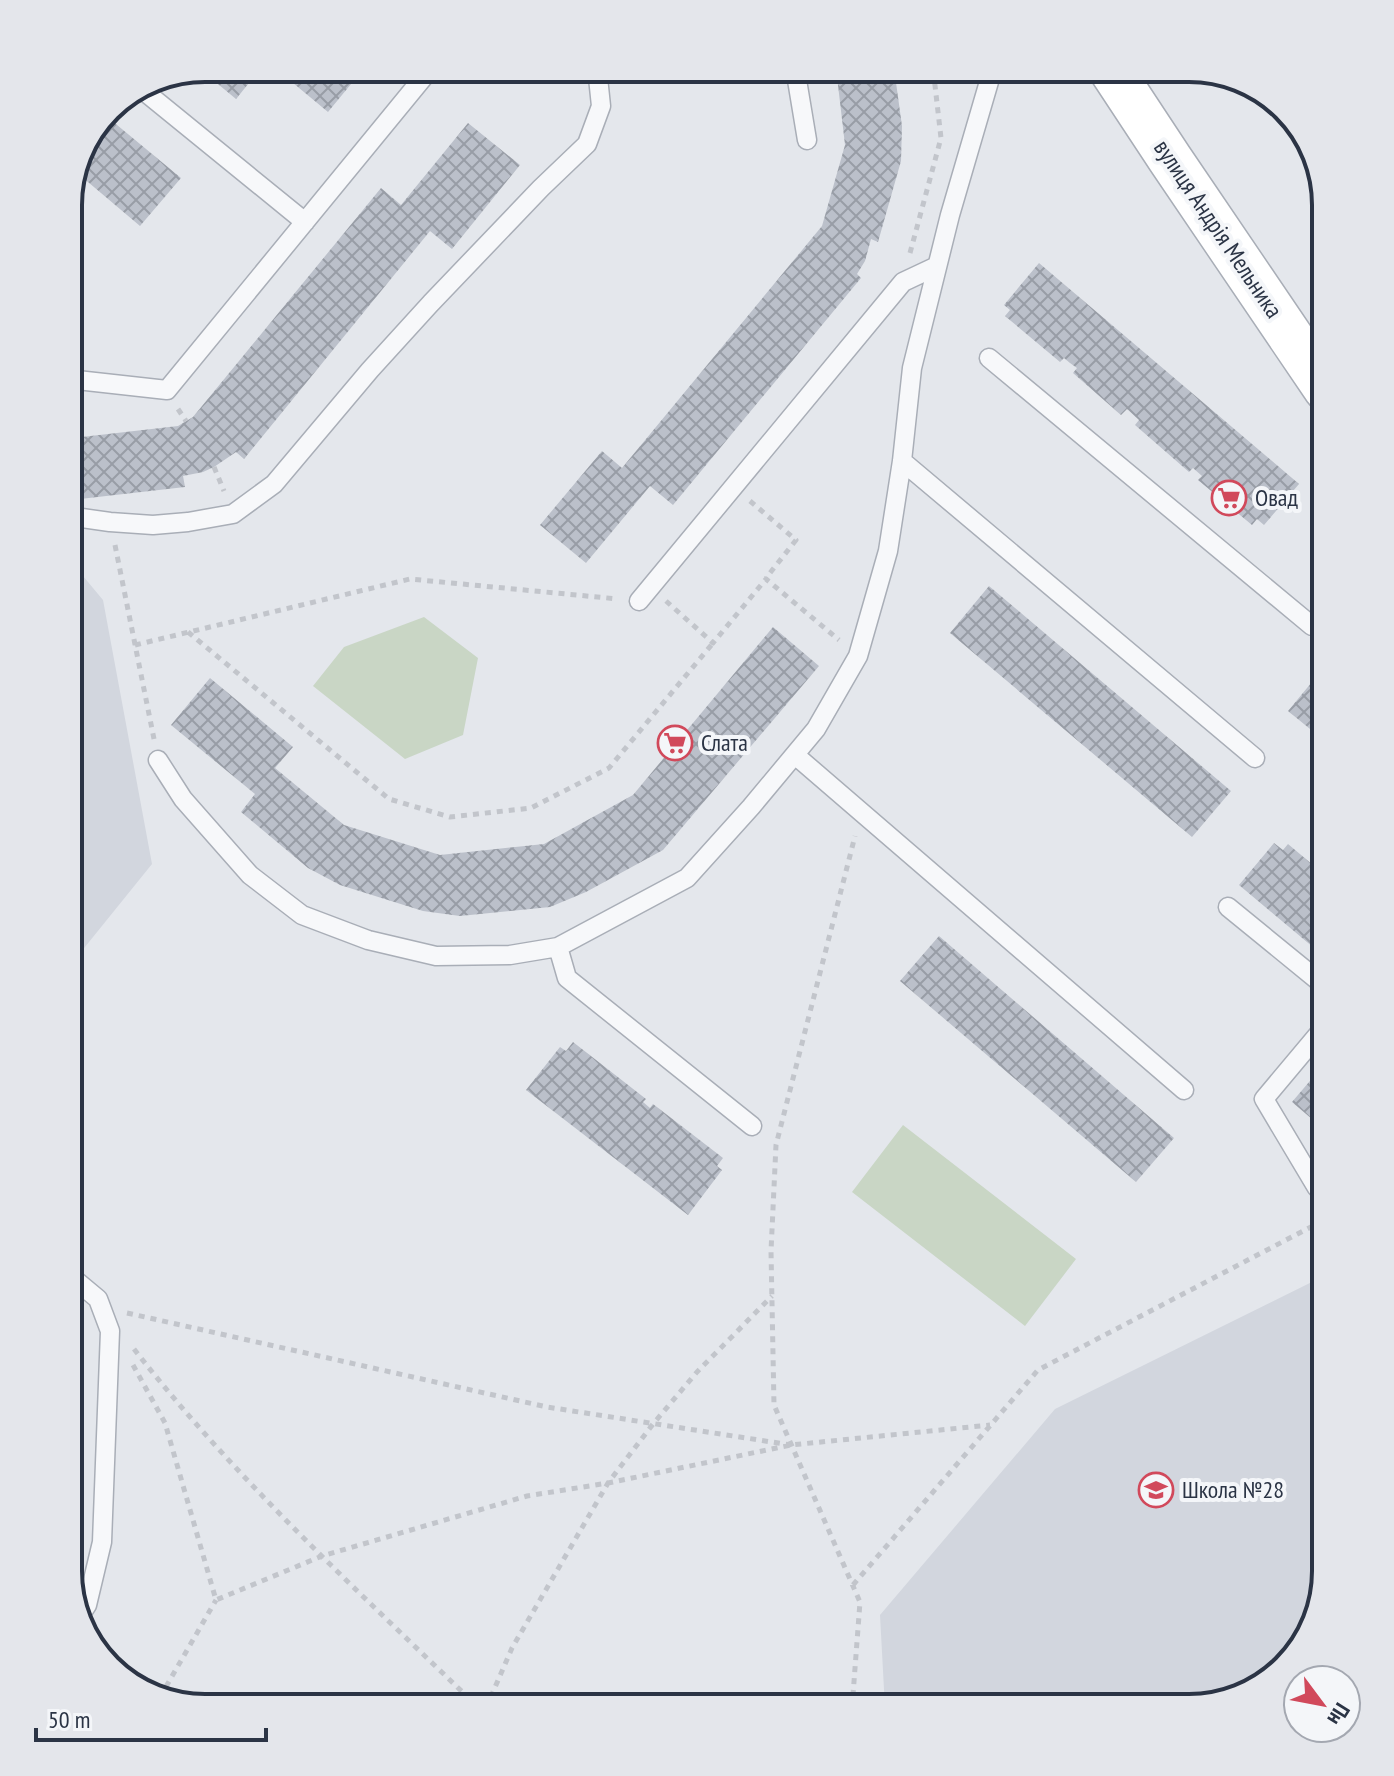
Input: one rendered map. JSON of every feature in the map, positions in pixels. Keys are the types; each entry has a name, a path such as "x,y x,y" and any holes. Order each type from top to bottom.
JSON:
{"street":[{"name":"вулиця Андрія Мельника","path":"1119,82 1312,368"}],"lane":[{"path":"82,381 167,390 420,82"},
{"path":"82,518 153,525 188,522 233,514 274,484 431,303 587,144 601,106 598,82"},
{"path":"797,82 807,140"},
{"path":"158,760 183,799 250,875 302,915 368,940 436,956 510,955 558,947 687,878 816,729 858,656 888,551 912,368 950,215 989,82"},
{"path":"150,96 305,222"},
{"path":"639,601 903,282 937,266"},
{"path":"989,358 1312,626"},
{"path":"902,461 1255,758"},
{"path":"795,755 1184,1090"},
{"path":"1228,907 1312,976"},
{"path":"558,947 567,978 752,1126"},
{"path":"1312,1042 1264,1099 1312,1180"},
{"path":"82,1286 98,1299 110,1331 102,1542 87,1605"}],"path":[{"path":"903,282 941,138 935,82"},
{"path":"188,632 389,799 450,817 531,808 609,768 766,579 796,540 769,518"},
{"path":"110,522 158,760"},
{"path":"135,645 410,579 639,601"},
{"path":"766,579 858,656"},
{"path":"666,601 713,643"},
{"path":"853,1694 860,1602 774,1405 771,1251 776,1145 861,812"},
{"path":"853,1585 1038,1370 1312,1226"},
{"path":"492,1694 512,1648 608,1483 697,1372 773,1295"},
{"path":"102,1308 547,1407 791,1445"},
{"path":"102,1308 173,1399 322,1556 465,1694"},
{"path":"130,1359 165,1423 216,1600"},
{"path":"165,1687 216,1600 322,1556 527,1496 608,1483 791,1445 990,1425"}],"shaded area":[{"path":"82,575 103,600 152,864 82,951"},
{"name":"Школа №28","path":"1312,1282 1311,1587 1299,1625 1270,1663 1229,1687 1189,1694 884,1694 880,1615 1055,1409"}],"green space":[{"path":"424,617 478,658 463,735 405,759 313,686 344,647"},
{"path":"903,1125 1076,1259 1025,1326 852,1192"}],"building":[{"path":"215,82 250,82 236,99"},
{"path":"292,82 353,82 328,112"},
{"path":"838,82 896,82 902,126 901,161 878,242 871,239 865,261 857,274 861,278 673,505 650,486 586,563 540,525 602,451 622,468 822,226 845,145"},
{"path":"114,123 181,178 140,226 85,179 91,158"},
{"path":"468,123 520,165 452,249 430,231 244,459 236,452 203,472 183,476 185,487 82,499 82,437 178,426 193,417 381,188 401,205"},
{"path":"1039,263 1299,484 1264,525 1257,519 1252,525 1198,480 1202,476 1193,468 1189,472 1135,425 1139,420 1127,409 1121,415 1073,373 1077,368 1064,358 1060,362 1005,316 1010,310 1004,305"},
{"path":"989,586 1231,791 1192,837 950,633"},
{"path":"773,627 819,666 663,850 586,892 550,907 460,916 423,911 340,885 308,868 241,812 255,794 171,725 210,678 293,747 275,768 344,825 440,855 544,844 633,795"},
{"path":"1312,682 1312,731 1288,711"},
{"path":"1274,843 1283,850 1288,844 1312,864 1312,946 1239,885"},
{"path":"939,936 1174,1138 1136,1182 900,981"},
{"path":"573,1042 646,1099 643,1102 650,1108 653,1104 723,1158 717,1166 722,1170 688,1215 526,1090 560,1047 566,1051"},
{"path":"1312,1078 1312,1119 1292,1102"}],"place":[{"name":"Овад","path":"1229,498"},
{"name":"Слата","path":"675,743"},
{"name":"Школа №28","path":"1156,1490"}]}
